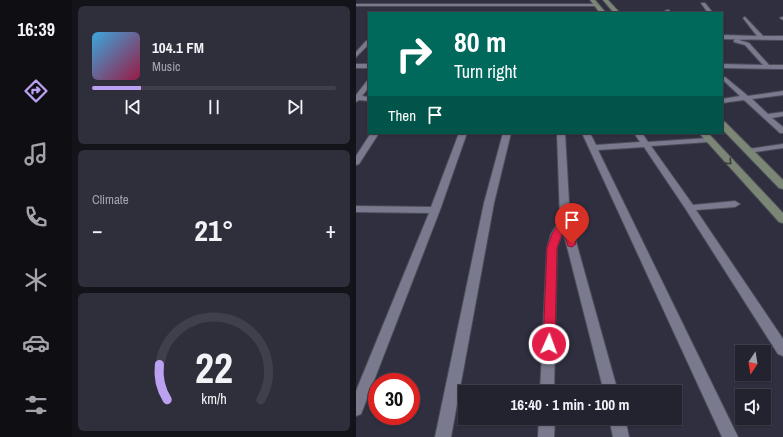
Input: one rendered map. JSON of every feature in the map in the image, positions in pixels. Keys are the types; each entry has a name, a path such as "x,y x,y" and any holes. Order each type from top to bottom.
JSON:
{"main road":[{"path":"592,0 602,12"},
{"path":"605,0 616,12"},
{"path":"723,125 783,186"},
{"path":"705,136 783,220"}],"street":[{"path":"356,5 366,2 462,2 597,5"},
{"path":"704,4 710,12"},
{"path":"745,18 762,38"},
{"path":"723,37 783,38"},
{"path":"723,37 747,44 768,67"},
{"path":"356,55 366,42"},
{"path":"356,66 368,66"},
{"path":"723,66 783,67"},
{"path":"725,79 783,131"},
{"path":"356,99 368,83"},
{"path":"723,101 783,93"},
{"path":"356,99 368,99"},
{"path":"767,116 783,114"},
{"path":"356,162 374,134"},
{"path":"356,409 435,210 463,134"},
{"path":"443,437 490,203 507,134"},
{"path":"562,134 565,220 609,385"},
{"path":"587,134 730,437"},
{"path":"639,134 690,208 783,350"},
{"path":"594,148 645,145 705,136"},
{"path":"749,151 783,146"},
{"path":"690,208 736,204"},
{"path":"356,209 435,210"},
{"path":"547,385 552,248 556,234 565,220"},
{"path":"546,425 546,437"},
{"path":"618,425 621,437"}],"route":[{"path":"549,344 552,248 556,234 565,220 572,244"}]}
